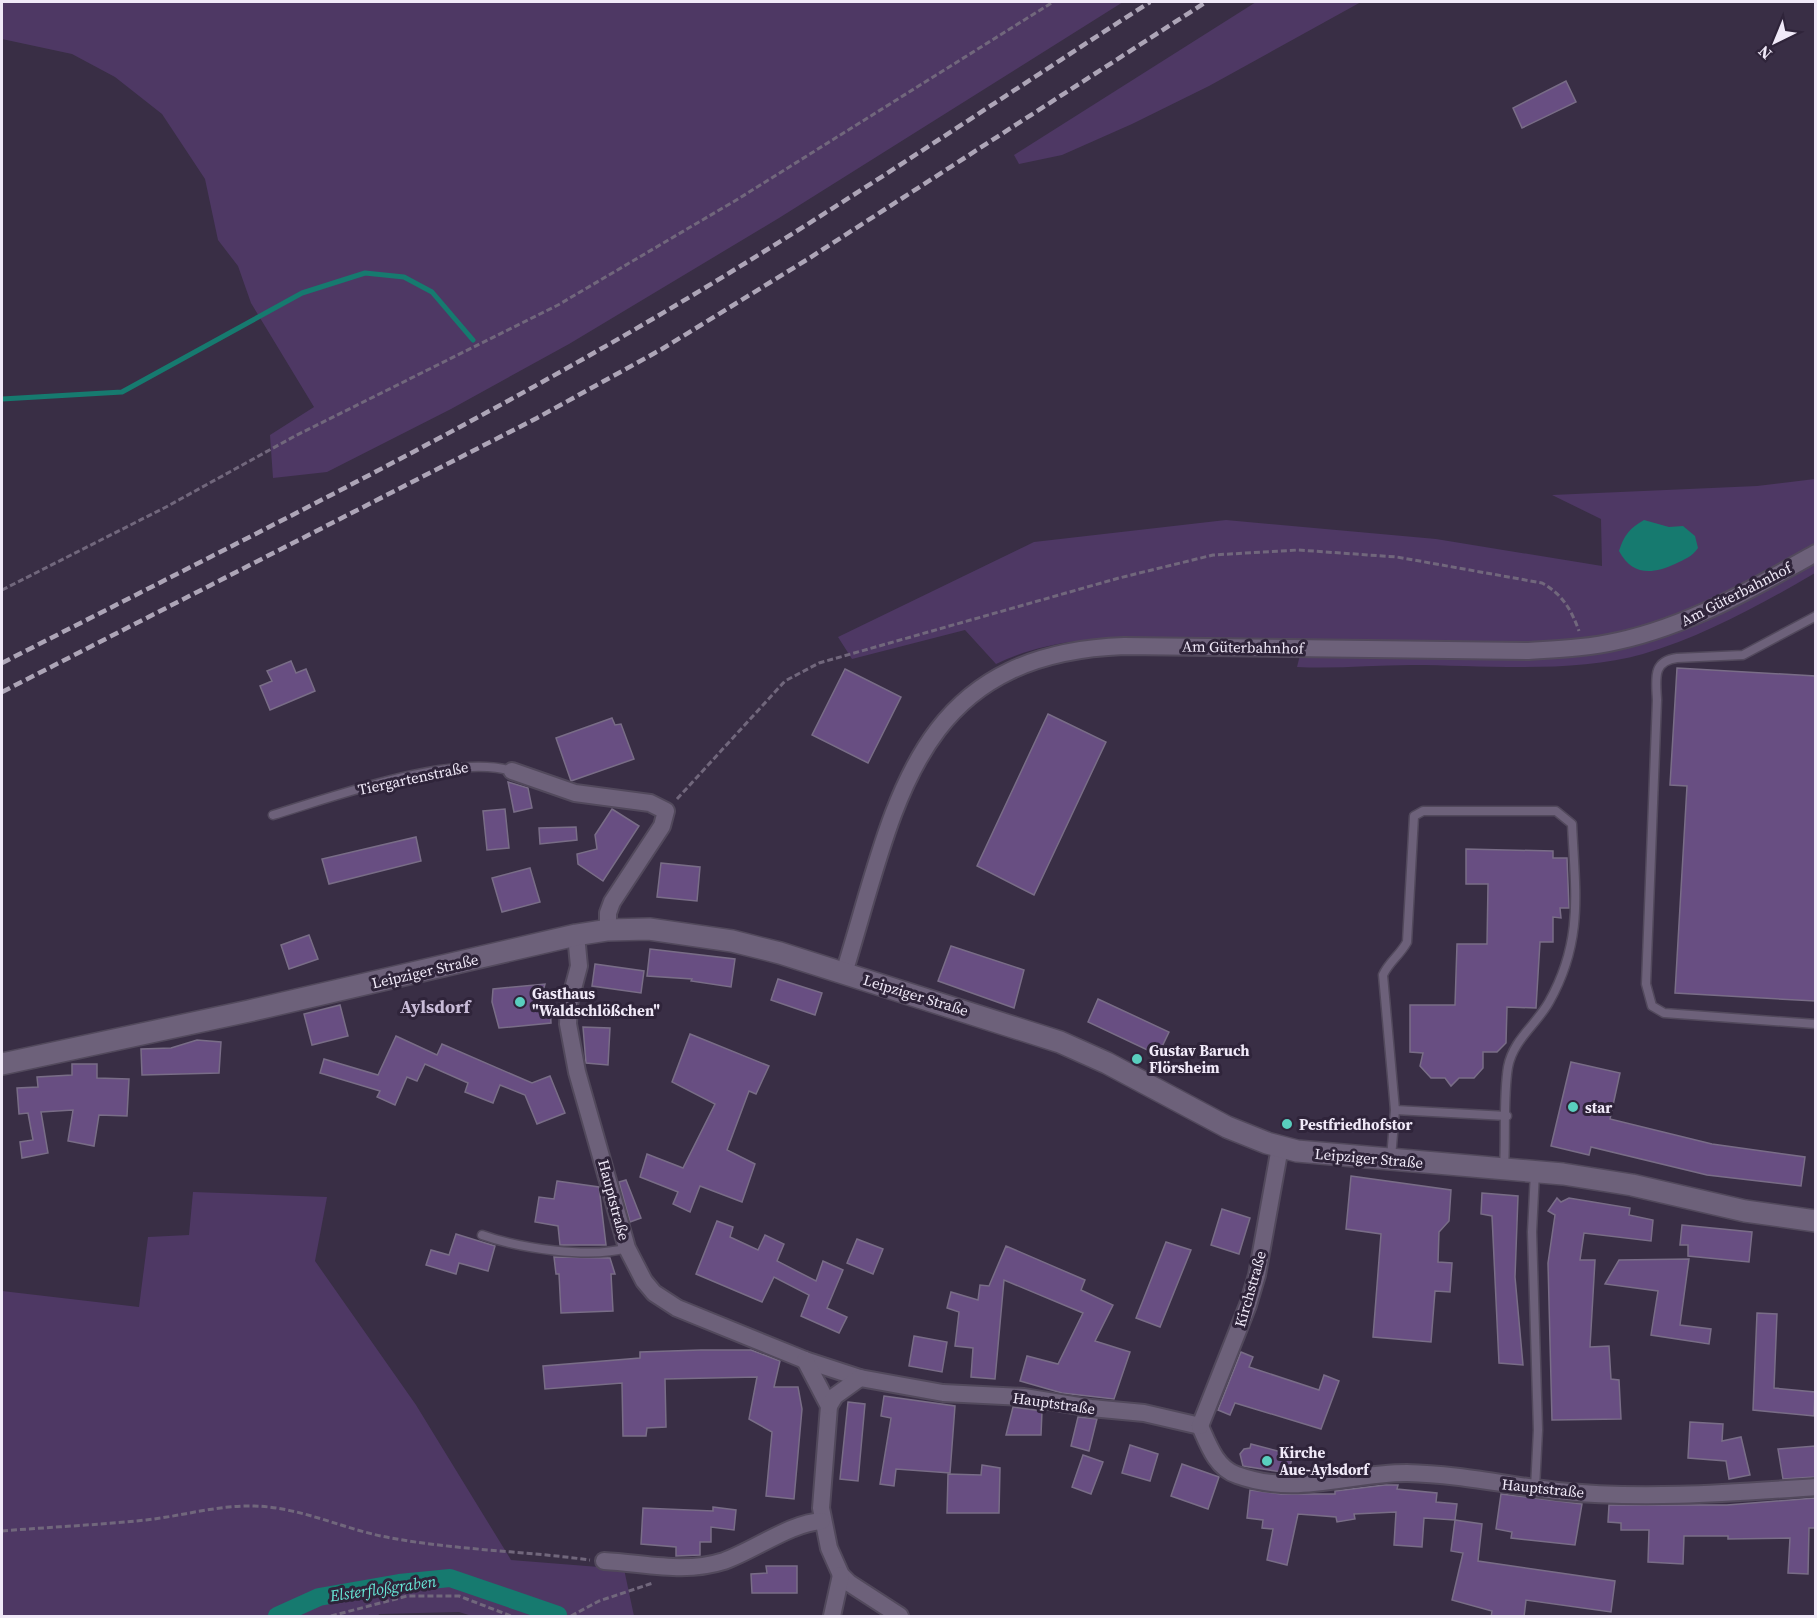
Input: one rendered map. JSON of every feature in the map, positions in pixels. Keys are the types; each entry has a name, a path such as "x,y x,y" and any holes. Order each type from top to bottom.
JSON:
{"street":[{"name":"Am Güterbahnhof","path":"844,973 898,802 918,757 937,728 961,704 989,682 1019,666 1064,652 1124,646 1515,651 1582,647 1634,637 1690,619 1731,600 1815,553"},
{"name":"Tiergartenstraße","path":"512,771 574,793 650,803 666,811"},
{"path":"608,930 608,913 612,902 662,826 666,811"},
{"name":"Leipziger Straße","path":"2,1064 295,1001 576,935 608,930 649,929 732,941 844,973 1060,1042 1107,1063 1227,1127 1280,1147 1316,1154 1535,1171 1611,1181 1745,1211 1815,1221"},
{"name":"Hauptstraße","path":"576,935 579,966 568,1014 572,1049 627,1248 644,1281 654,1293 677,1308 805,1360 860,1378 943,1393 1024,1397 1090,1408 1144,1413 1200,1426 1222,1467 1228,1472 1248,1479 1305,1486 1368,1476 1420,1474 1606,1494 1678,1494 1815,1487"},
{"name":"Kirchstraße","path":"1200,1426 1244,1316 1257,1275 1280,1147"},
{"path":"805,1360 829,1406"},
{"path":"860,1378 835,1396 829,1406 822,1521 829,1548 841,1575 858,1590 900,1617"},
{"path":"604,1561 672,1568 699,1567 723,1561 803,1524 822,1521"},
{"path":"832,1617 841,1575"}],"lane":[{"path":"1815,616 1743,655 1667,659 1659,665 1656,676 1646,984 1652,1006 1664,1013 1815,1024"},
{"name":"Tiergartenstraße","path":"273,815 376,785 434,772 474,765 493,765 512,771"},
{"path":"1391,1160 1395,1110 1383,975 1388,964 1400,953 1407,942 1414,816 1424,811 1557,811 1572,824 1576,916 1574,939 1568,960 1548,1004 1516,1045 1508,1067 1504,1169"},
{"path":"1395,1110 1507,1116"},
{"path":"1535,1171 1533,1232 1538,1430 1535,1488"},
{"path":"482,1235 508,1244 542,1250 610,1252 627,1248"}],"path":[{"path":"2,590 166,507 296,436 558,305 738,199 1053,2"},
{"path":"666,811 784,681 819,663 1119,578 1213,555 1298,550 1397,558 1542,583 1557,591 1572,612 1582,647"},
{"path":"2,1532 145,1520 227,1507 256,1506 289,1511 359,1531 406,1541 604,1561"},
{"path":"572,1617 599,1601 653,1583 672,1568"},
{"path":"331,1617 407,1596 459,1596 512,1617"}],"shaded area":[{"path":"2,2 1123,2 779,218 569,344 451,409 327,472 273,478 270,435 314,407 251,303 238,266 218,240 205,179 162,114 115,77 72,54 2,39"},
{"path":"1256,2 1361,2 1209,86 1132,124 1062,155 1019,164 1014,155"},
{"path":"1815,479 1815,573 1710,629 1666,647 1616,660 1528,667 1411,665 1297,667 1304,639 1106,638 1040,648 996,664 965,630 852,659 838,637 1034,542 1226,520 1436,539 1602,566 1601,519 1552,495 1757,486"},
{"path":"1644,520 1669,527 1683,526 1695,536 1698,548 1688,558 1666,568 1650,571 1636,569 1624,559 1619,551 1628,532"},
{"path":"193,1192 327,1197 315,1261 416,1405 511,1560 624,1569 634,1616 472,1616 459,1612 379,1614 378,1616 2,1616 2,1291 139,1307 148,1237 189,1235"}],"building":[{"path":"1566,81 1576,102 1522,128 1513,108"},
{"path":"291,661 296,673 306,669 315,691 270,710 260,686 272,681 267,671"},
{"path":"1677,668 1815,676 1815,1001 1675,993 1687,786 1670,785"},
{"path":"845,669 901,697 868,763 812,735"},
{"path":"1048,714 1106,742 1034,895 977,866"},
{"path":"612,718 615,725 621,724 634,759 571,781 556,738"},
{"path":"508,782 528,788 532,808 514,812"},
{"path":"505,809 509,848 487,850 483,811"},
{"path":"612,809 639,826 603,881 578,864 577,854 597,849 595,835"},
{"path":"576,827 577,840 540,844 539,828"},
{"path":"416,837 421,861 329,884 322,859"},
{"path":"1466,849 1553,851 1553,858 1567,858 1569,908 1560,908 1561,918 1553,917 1553,942 1540,942 1536,1008 1507,1007 1506,1043 1497,1052 1483,1052 1483,1068 1474,1078 1459,1078 1451,1086 1445,1078 1431,1078 1420,1066 1423,1053 1410,1052 1410,1005 1455,1005 1457,944 1487,944 1488,884 1466,884"},
{"path":"661,863 700,867 697,901 657,897"},
{"path":"530,868 540,902 502,912 492,878"},
{"path":"309,935 318,959 289,969 281,945"},
{"path":"951,946 1024,970 1014,1008 938,981"},
{"path":"650,949 735,959 731,987 691,981 692,979 647,976"},
{"path":"595,964 644,971 641,993 592,986"},
{"path":"778,979 822,993 815,1015 771,1000"},
{"path":"545,984 539,1006 550,1005 551,1023 499,1028 492,1002 493,989"},
{"path":"1098,999 1169,1032 1158,1055 1088,1022"},
{"path":"340,1005 348,1036 312,1045 304,1014"},
{"path":"583,1027 610,1028 608,1065 586,1063"},
{"path":"690,1034 769,1066 756,1094 749,1091 727,1150 755,1164 742,1202 700,1186 690,1212 673,1204 678,1192 640,1177 647,1154 683,1168 715,1104 672,1082"},
{"path":"396,1036 437,1055 442,1044 532,1083 550,1076 565,1113 537,1124 525,1095 500,1085 493,1103 465,1092 468,1083 425,1064 417,1081 407,1077 395,1105 377,1097 380,1091 320,1073 324,1059 378,1075"},
{"path":"197,1040 221,1042 219,1073 142,1075 141,1049 171,1048"},
{"path":"1571,1062 1620,1073 1610,1119 1712,1144 1805,1157 1801,1186 1707,1175 1591,1147 1589,1155 1551,1146"},
{"path":"72,1064 97,1064 97,1078 129,1079 127,1116 99,1115 94,1146 68,1141 73,1110 41,1112 48,1153 22,1158 20,1142 33,1140 28,1113 19,1114 17,1088 38,1087 37,1077 72,1075"},
{"path":"1351,1176 1451,1190 1449,1221 1439,1232 1438,1262 1452,1263 1450,1292 1435,1291 1431,1342 1373,1337 1381,1234 1346,1229"},
{"path":"626,1180 641,1218 630,1222 619,1182"},
{"path":"557,1181 599,1187 606,1245 560,1245 558,1226 535,1222 539,1197 554,1199"},
{"path":"1482,1193 1518,1196 1515,1277 1523,1365 1499,1363 1492,1216 1481,1214"},
{"path":"1557,1198 1561,1202 1569,1198 1630,1208 1629,1215 1653,1220 1651,1241 1584,1233 1580,1260 1595,1260 1590,1347 1609,1346 1611,1379 1619,1380 1621,1419 1552,1420 1548,1263 1555,1215 1548,1211"},
{"path":"1222,1209 1250,1218 1239,1254 1211,1245"},
{"path":"717,1221 733,1227 730,1237 758,1250 765,1235 784,1244 777,1261 816,1281 823,1261 843,1270 827,1308 847,1317 839,1333 801,1316 809,1295 774,1277 762,1302 696,1274"},
{"path":"1682,1225 1752,1232 1749,1262 1688,1256 1688,1245 1680,1245"},
{"path":"456,1234 495,1246 488,1271 459,1263 456,1274 426,1265 431,1250 449,1255"},
{"path":"857,1239 883,1249 873,1274 847,1263"},
{"path":"1166,1242 1191,1250 1160,1327 1136,1318"},
{"path":"1006,1246 1085,1280 1081,1290 1113,1305 1095,1341 1130,1352 1114,1399 1062,1393 1020,1381 1027,1356 1058,1364 1083,1313 1004,1280 995,1379 971,1377 973,1348 955,1346 959,1312 947,1308 951,1292 978,1300 980,1285 989,1286"},
{"path":"554,1257 610,1258 615,1274 611,1274 613,1311 561,1313 559,1274 556,1274"},
{"path":"1689,1259 1680,1325 1711,1329 1709,1344 1651,1335 1658,1291 1605,1284 1619,1260"},
{"path":"1757,1313 1777,1314 1774,1388 1815,1392 1814,1416 1753,1410"},
{"path":"914,1336 947,1342 942,1372 909,1366"},
{"path":"751,1350 780,1361 774,1387 798,1387 802,1409 794,1499 766,1496 772,1432 749,1419 757,1377 665,1379 666,1427 647,1428 646,1436 623,1436 622,1383 545,1389 543,1366 640,1358 640,1352"},
{"path":"1241,1352 1253,1357 1249,1367 1319,1390 1324,1375 1339,1381 1321,1429 1235,1403 1230,1415 1218,1410"},
{"path":"884,1396 955,1406 950,1473 896,1469 894,1486 880,1484 891,1418 881,1416"},
{"path":"848,1402 865,1404 858,1481 840,1479"},
{"path":"1013,1407 1042,1411 1041,1435 1006,1435"},
{"path":"1078,1417 1097,1419 1089,1451 1071,1446"},
{"path":"1690,1422 1723,1424 1722,1441 1741,1437 1750,1475 1729,1479 1726,1461 1688,1458"},
{"name":"Kirche Aue-Aylsdorf","path":"1251,1444 1293,1455 1288,1473 1243,1466 1240,1454 1244,1449 1250,1448"},
{"path":"1130,1445 1158,1454 1150,1481 1122,1473"},
{"path":"1815,1446 1815,1477 1783,1479 1778,1449"},
{"path":"1083,1455 1103,1462 1091,1494 1072,1487"},
{"path":"1182,1464 1219,1477 1208,1509 1171,1496"},
{"path":"982,1465 1000,1468 999,1513 947,1513 948,1474 981,1475"},
{"path":"1398,1485 1397,1489 1437,1493 1436,1502 1457,1504 1455,1520 1424,1518 1422,1547 1394,1545 1396,1512 1354,1514 1355,1519 1337,1522 1336,1517 1298,1514 1287,1565 1267,1560 1273,1529 1262,1528 1263,1520 1247,1518 1250,1490 1281,1494 1335,1494 1335,1491"},
{"path":"1501,1494 1582,1504 1575,1545 1511,1538 1512,1532 1496,1529"},
{"path":"1815,1498 1815,1528 1809,1528 1808,1574 1788,1573 1790,1538 1728,1539 1728,1536 1684,1536 1683,1564 1648,1562 1649,1530 1621,1530 1621,1523 1608,1522 1609,1505 1727,1505"},
{"path":"713,1507 736,1510 734,1530 711,1527 711,1542 700,1542 700,1555 676,1556 676,1547 641,1544 643,1508 713,1511"},
{"path":"1455,1520 1482,1524 1478,1561 1615,1581 1611,1612 1526,1600 1524,1617 1491,1617 1492,1611 1452,1600 1463,1553 1451,1551"},
{"path":"766,1566 797,1566 797,1593 752,1593 751,1574 767,1573"}],"waterway":[{"path":"2,399 122,392 302,293 365,273 404,277 432,292 473,340"},
{"name":"Elsterfloßgraben","path":"277,1616 319,1597 399,1583 450,1578 558,1615"}],"railway":[{"path":"2,663 406,456 644,324 836,206 1150,2"},
{"path":"2,692 537,418 662,349 808,259 1206,2"}],"place":[{"name":"Gasthaus \"Waldschlößchen\"","path":"520,1002"},
{"name":"Gustav Baruch Flörsheim","path":"1137,1059"},
{"name":"star","path":"1573,1107"},
{"name":"Pestfriedhofstor","path":"1287,1124"},
{"name":"Kirche Aue-Aylsdorf","path":"1267,1461"}],"district":[{"name":"Aylsdorf","path":"435,1006"}]}
